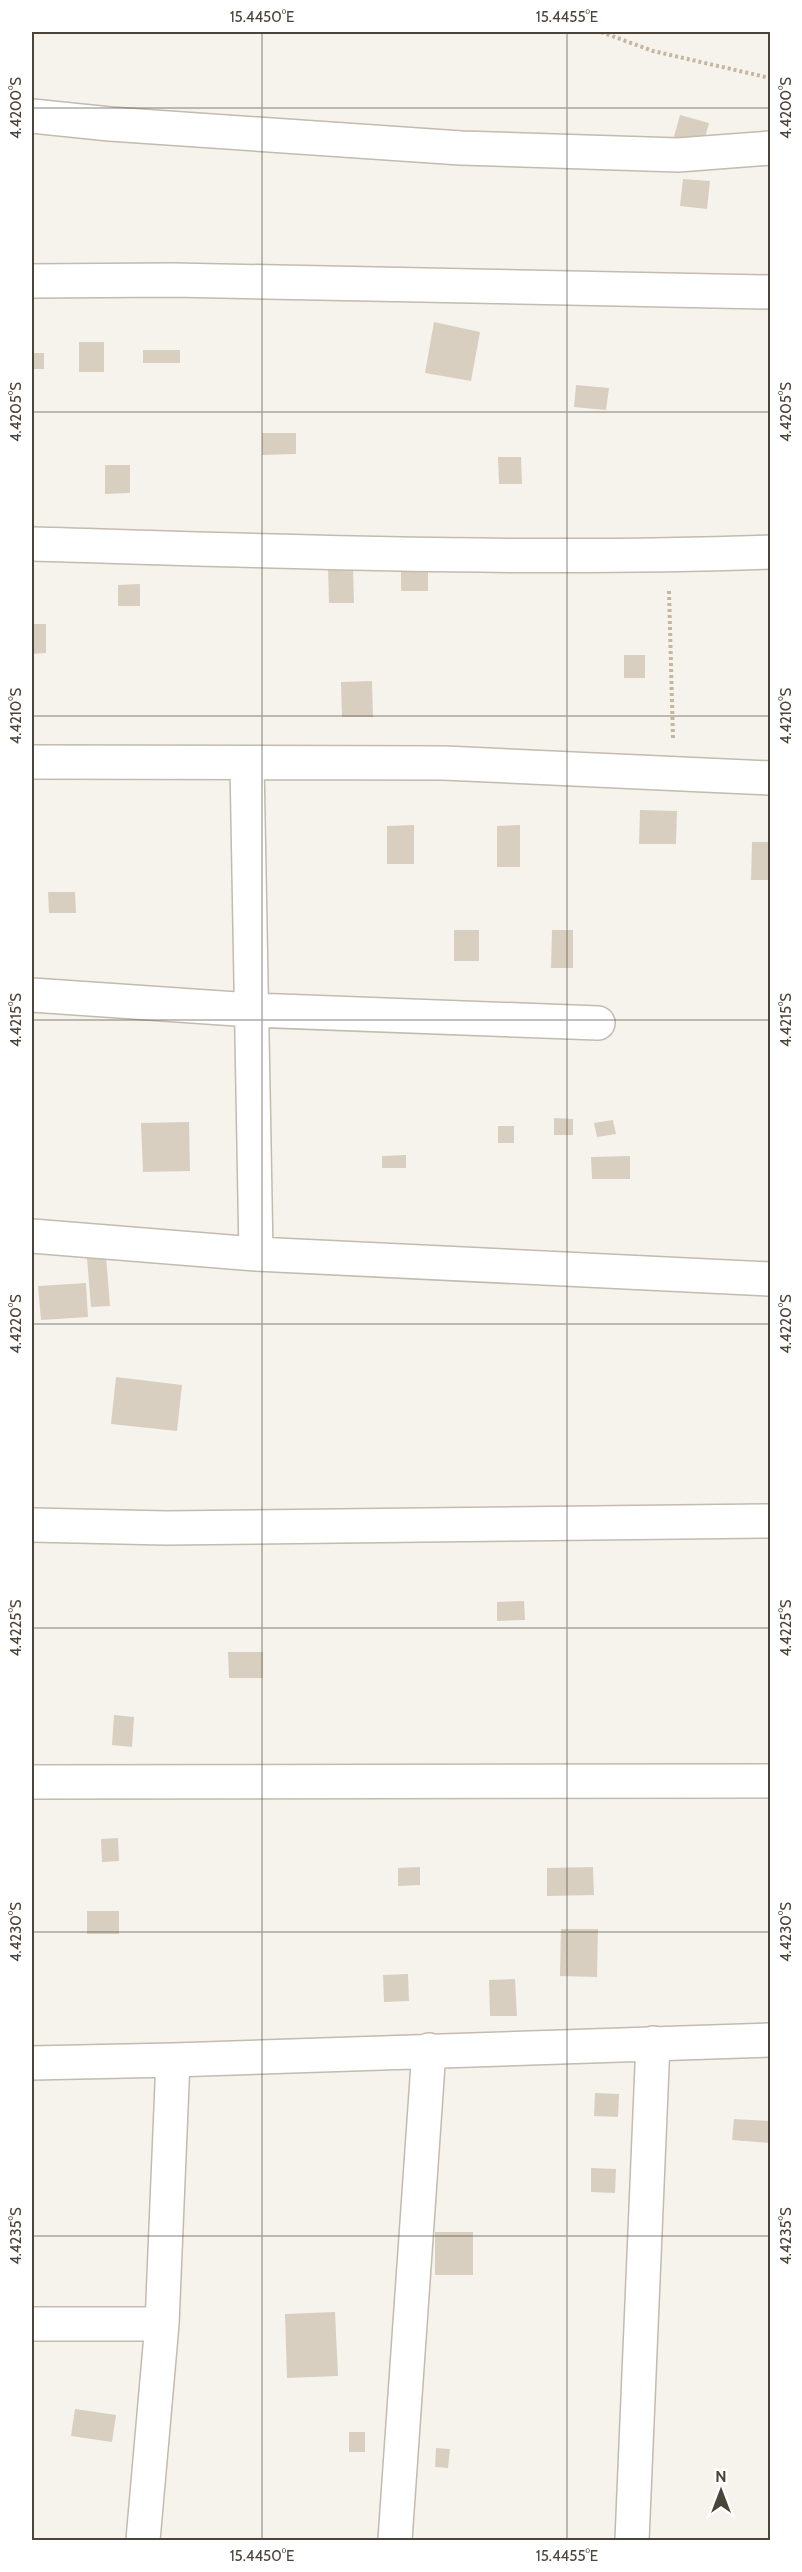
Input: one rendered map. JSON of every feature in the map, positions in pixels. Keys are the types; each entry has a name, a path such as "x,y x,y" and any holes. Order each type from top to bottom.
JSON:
{"street":[{"path":"32,116 121,125 461,148 678,155 771,148"},
{"path":"32,281 172,280 771,292"},
{"path":"32,544 271,552 668,556 771,552"},
{"path":"32,762 444,763 771,778"},
{"path":"247,763 256,1254"},
{"path":"32,995 251,1010 598,1023"},
{"path":"32,1236 256,1254 771,1279"},
{"path":"32,1525 166,1528 771,1521"},
{"path":"32,1782 771,1781"},
{"path":"32,2063 771,2040"},
{"path":"632,2541 653,2043"},
{"path":"395,2541 429,2050"},
{"path":"143,2541 162,2324 173,2060"},
{"path":"32,2324 162,2324"}],"path":[{"path":"601,32 653,51 771,78"},
{"path":"668,556 674,773"}],"building":[{"path":"680,115 709,123 701,152 672,144"},
{"path":"683,179 710,181 707,209 680,206"},
{"path":"434,322 480,332 471,381 425,373"},
{"path":"79,342 104,342 104,372 79,372"},
{"path":"143,350 180,350 180,363 143,363"},
{"path":"32,353 44,353 44,369 32,369"},
{"path":"576,385 609,388 606,410 574,407"},
{"path":"262,433 296,433 296,454 262,455"},
{"path":"498,457 521,457 522,484 499,484"},
{"path":"105,465 130,465 130,493 105,494"},
{"path":"328,567 353,567 354,603 329,603"},
{"path":"401,567 428,567 428,591 401,591"},
{"path":"140,584 140,606 118,606 118,585"},
{"path":"32,624 46,624 46,653 32,654"},
{"path":"624,655 645,655 645,678 624,678"},
{"path":"372,681 373,717 342,717 341,682"},
{"path":"640,810 677,811 676,844 639,844"},
{"path":"414,825 414,864 387,864 387,826"},
{"path":"520,825 520,867 497,867 497,826"},
{"path":"752,842 770,842 770,880 751,880"},
{"path":"48,892 75,892 76,913 49,913"},
{"path":"454,930 479,930 479,961 454,961"},
{"path":"552,930 573,930 573,968 551,968"},
{"path":"554,1118 573,1119 573,1135 554,1135"},
{"path":"613,1120 616,1134 597,1137 594,1123"},
{"path":"189,1122 190,1171 143,1172 141,1123"},
{"path":"498,1126 514,1126 514,1143 498,1143"},
{"path":"406,1155 406,1168 382,1168 382,1156"},
{"path":"630,1156 630,1179 592,1179 591,1157"},
{"path":"106,1256 110,1306 91,1307 87,1258"},
{"path":"86,1283 88,1317 41,1320 38,1286"},
{"path":"116,1377 182,1385 177,1431 111,1424"},
{"path":"524,1601 525,1620 497,1621 497,1602"},
{"path":"228,1652 263,1652 263,1678 229,1678"},
{"path":"114,1715 134,1717 132,1747 112,1745"},
{"path":"118,1838 119,1861 102,1862 101,1839"},
{"path":"420,1867 420,1885 398,1886 398,1868"},
{"path":"593,1867 594,1895 547,1896 547,1868"},
{"path":"87,1911 119,1911 119,1934 87,1934"},
{"path":"561,1929 598,1929 597,1977 560,1976"},
{"path":"408,1974 409,2001 384,2002 383,1975"},
{"path":"515,1979 517,2016 490,2016 489,1980"},
{"path":"595,2093 619,2094 618,2117 594,2116"},
{"path":"734,2119 770,2121 770,2143 732,2140"},
{"path":"591,2168 616,2169 615,2193 591,2192"},
{"path":"435,2232 473,2232 473,2275 435,2275"},
{"path":"335,2312 338,2376 287,2378 285,2314"},
{"path":"75,2409 116,2415 112,2442 71,2436"},
{"path":"349,2432 365,2432 365,2452 349,2452"},
{"path":"436,2448 450,2449 448,2468 435,2467"}]}
